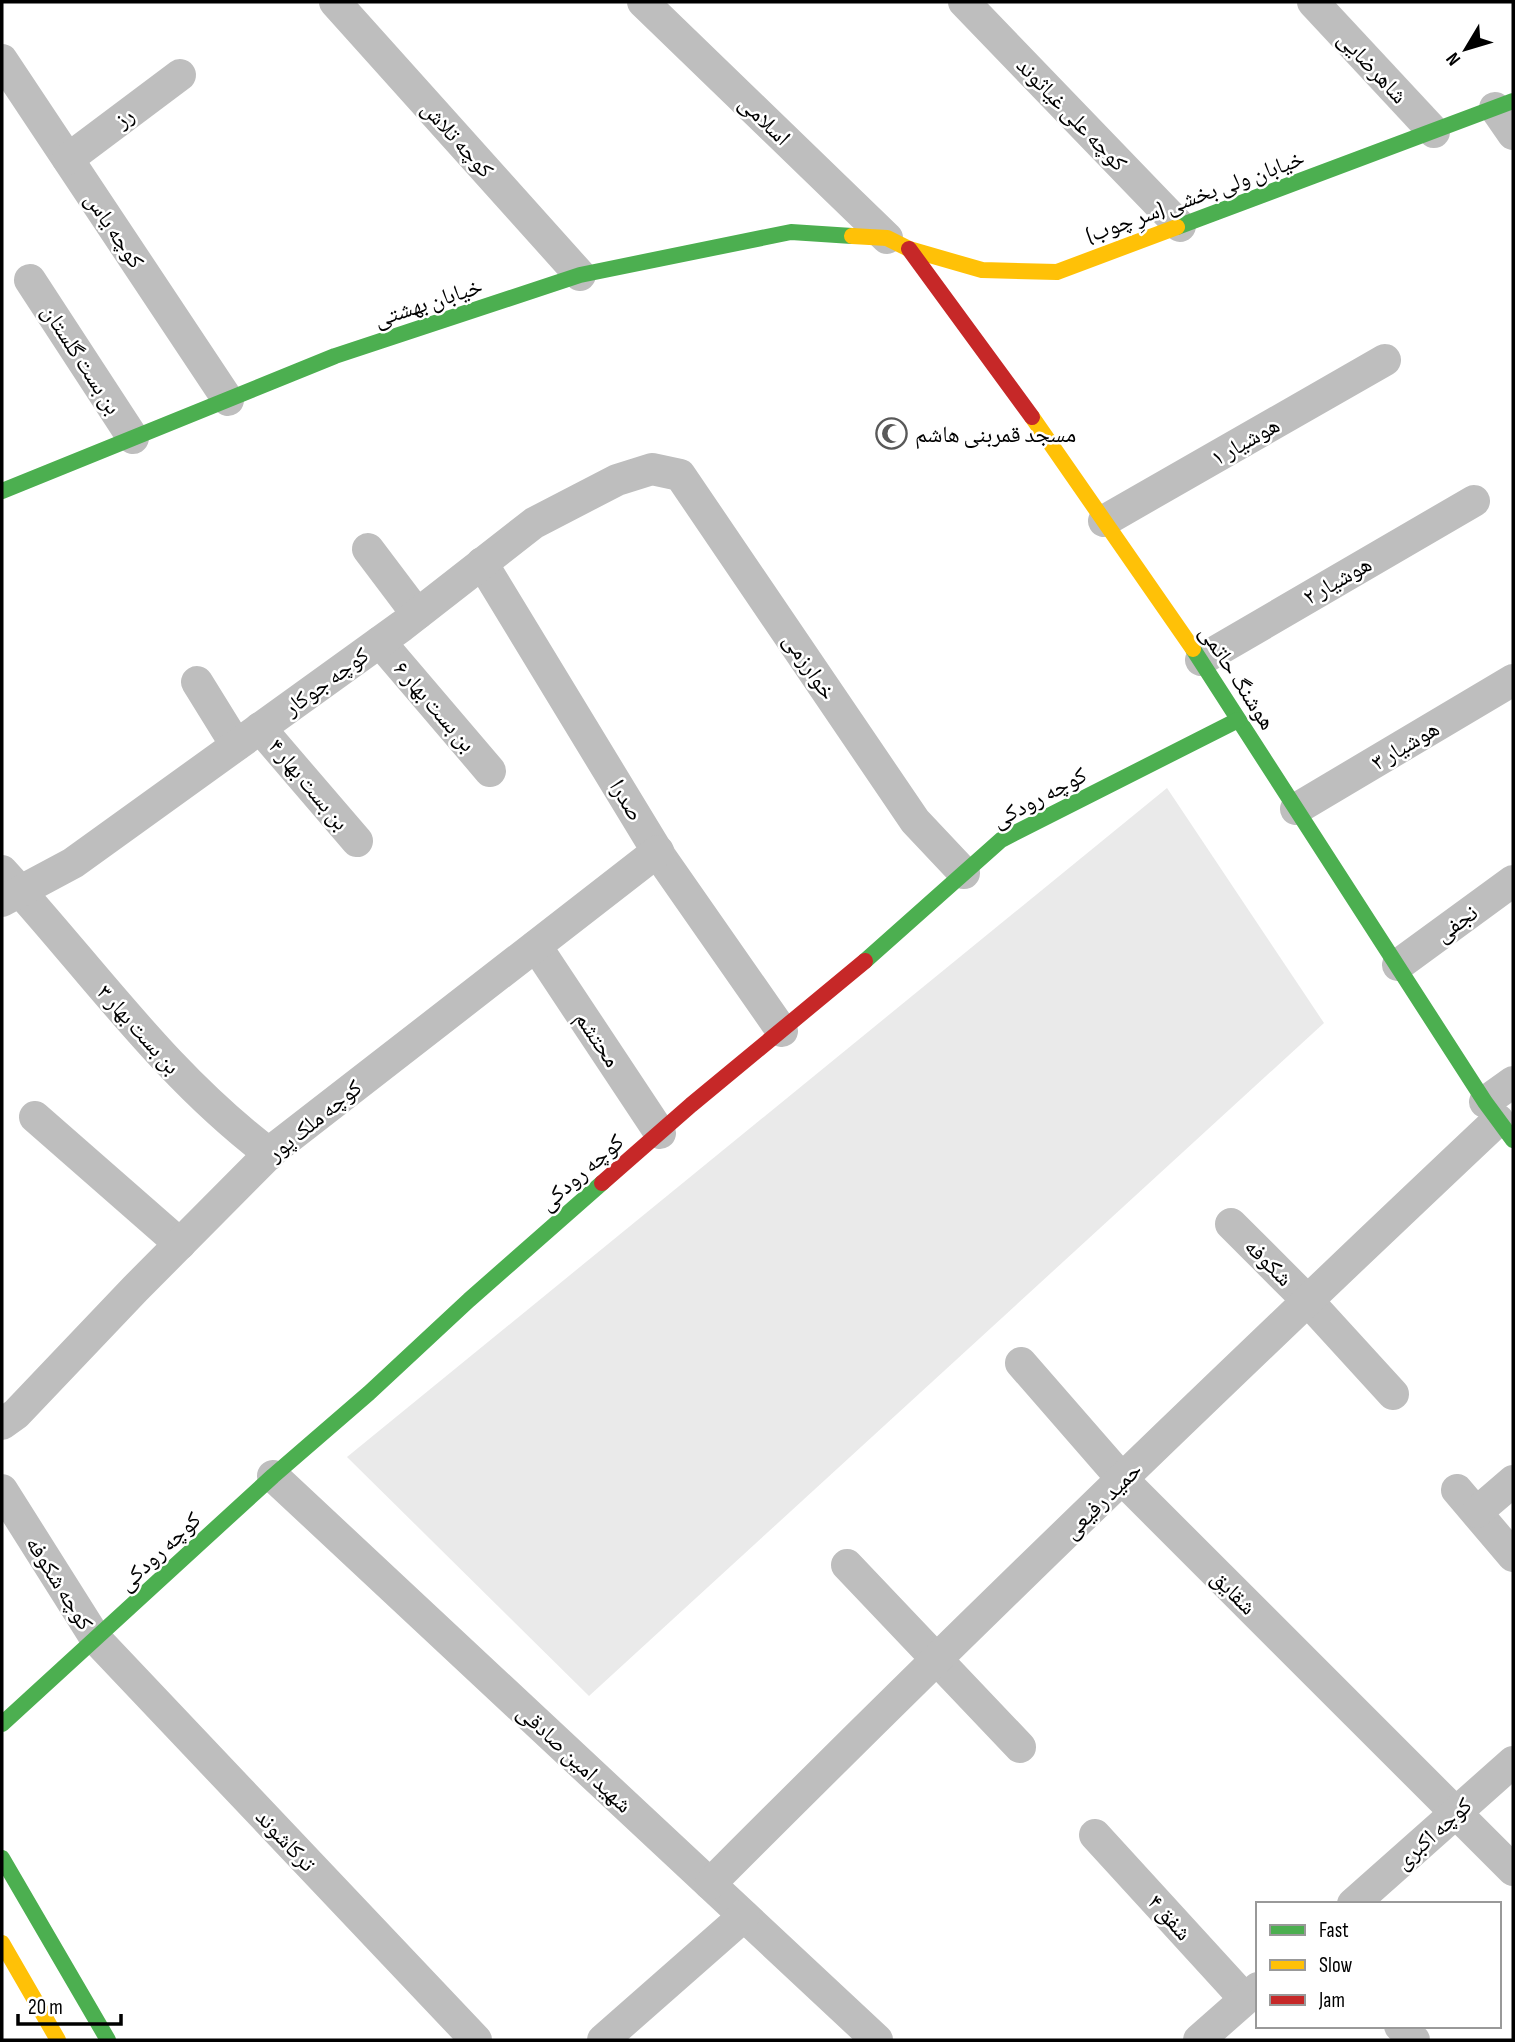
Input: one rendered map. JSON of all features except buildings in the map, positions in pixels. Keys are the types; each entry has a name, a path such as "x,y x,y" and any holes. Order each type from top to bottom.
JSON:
{"main road":[{"name":"خیابان ولی بخشی (سرِ چوب)","path":"898,244 982,270 1057,272 1504,105"},
{"name":"خیابان بهشتی","path":"2,491 335,356 580,275 791,232 898,244"},
{"name":"هوشنگ حاتمی","path":"898,244 1025,407 1201,660 1499,1121"},
{"name":"کوچه رودکی","path":"2,1724 469,1300 660,1132 846,978 1001,840 1238,720"},
{"path":"2,1858 108,2040"},
{"path":"2,1943 58,2040"}],"street":[{"name":"کوچه تلاش","path":"335,2 580,275"},
{"name":"اسلامی","path":"643,2 898,244"},
{"name":"کوچه علی غیاثوند","path":"964,2 1181,226"},
{"name":"شاهرضایی","path":"1313,2 1434,132"},
{"name":"کوچه یاس","path":"2,60 228,400"},
{"name":"رز","path":"68,159 180,75"},
{"path":"1504,105 1513,134"},
{"name":"بن بست گلستان","path":"30,280 134,438"},
{"name":"هوشیار ۱","path":"1104,521 1385,360"},
{"name":"کوچه جوکار","path":"8,888 73,863 380,642 534,523 617,480 652,468"},
{"name":"خوارزمی","path":"652,468 680,475 915,821 964,873"},
{"name":"هوشیار ۲","path":"1201,660 1474,501"},
{"path":"368,548 417,614"},
{"name":"صدرا","path":"482,563 658,851 782,1031"},
{"name":"بن بست بهار ۶","path":"380,642 490,771"},
{"name":"هوشیار ۳","path":"1296,809 1513,680"},
{"name":"بن بست بهار ۴","path":"197,682 248,736 357,841"},
{"name":"کوچه ملک پور","path":"2,1424 16,1414 270,1154 658,851"},
{"name":"نجفی","path":"1398,965 1513,881"},
{"name":"بن بست بهار ۳","path":"8,888 166,1062 234,1127 270,1154"},
{"name":"محتشم","path":"536,946 660,1132"},
{"name":"حمید رفیعی","path":"710,1884 1122,1480 1499,1121 1513,1082"},
{"path":"35,1117 180,1244"},
{"name":"شکوفه","path":"1230,1224 1308,1301 1393,1394"},
{"name":"شقایق","path":"1021,1363 1122,1480 1513,1870"},
{"name":"شهید امین صادقی","path":"273,1476 877,2040"},
{"path":"1513,1481 1467,1501 1513,1556"},
{"name":"کوچه شکوفه","path":"2,1490 96,1639"},
{"path":"847,1565 1020,1747"},
{"name":"ترکاشوند","path":"96,1639 476,2040"},
{"name":"کوچه اکبری","path":"1355,1902 1513,1762"},
{"name":"شفق ۴","path":"1095,1835 1251,1994"},
{"path":"603,2040 744,1916"},
{"path":"1199,2040 1251,1994"}],"shaded area":[{"path":"1167,788 1324,1023 589,1696 347,1457"}],"traffic: fast":[{"path":"1177,227 1513,101"},
{"path":"2,491 335,356 580,275 791,232 852,236"},
{"path":"1193,649 1485,1102 1513,1140"},
{"path":"865,961 1001,840 1238,720"},
{"path":"2,1724 273,1476 602,1183"},
{"path":"2,1858 108,2040"}],"traffic: slow":[{"path":"852,236 887,238 909,249 982,270 1057,272 1177,227"},
{"path":"1032,417 1193,649"},
{"path":"2,1943 58,2040"}],"traffic: jam":[{"path":"909,249 1032,417"},
{"path":"602,1183 691,1105 865,961"}],"place":[{"name":"مسجد قمربنی هاشم","path":"892,434"}]}
